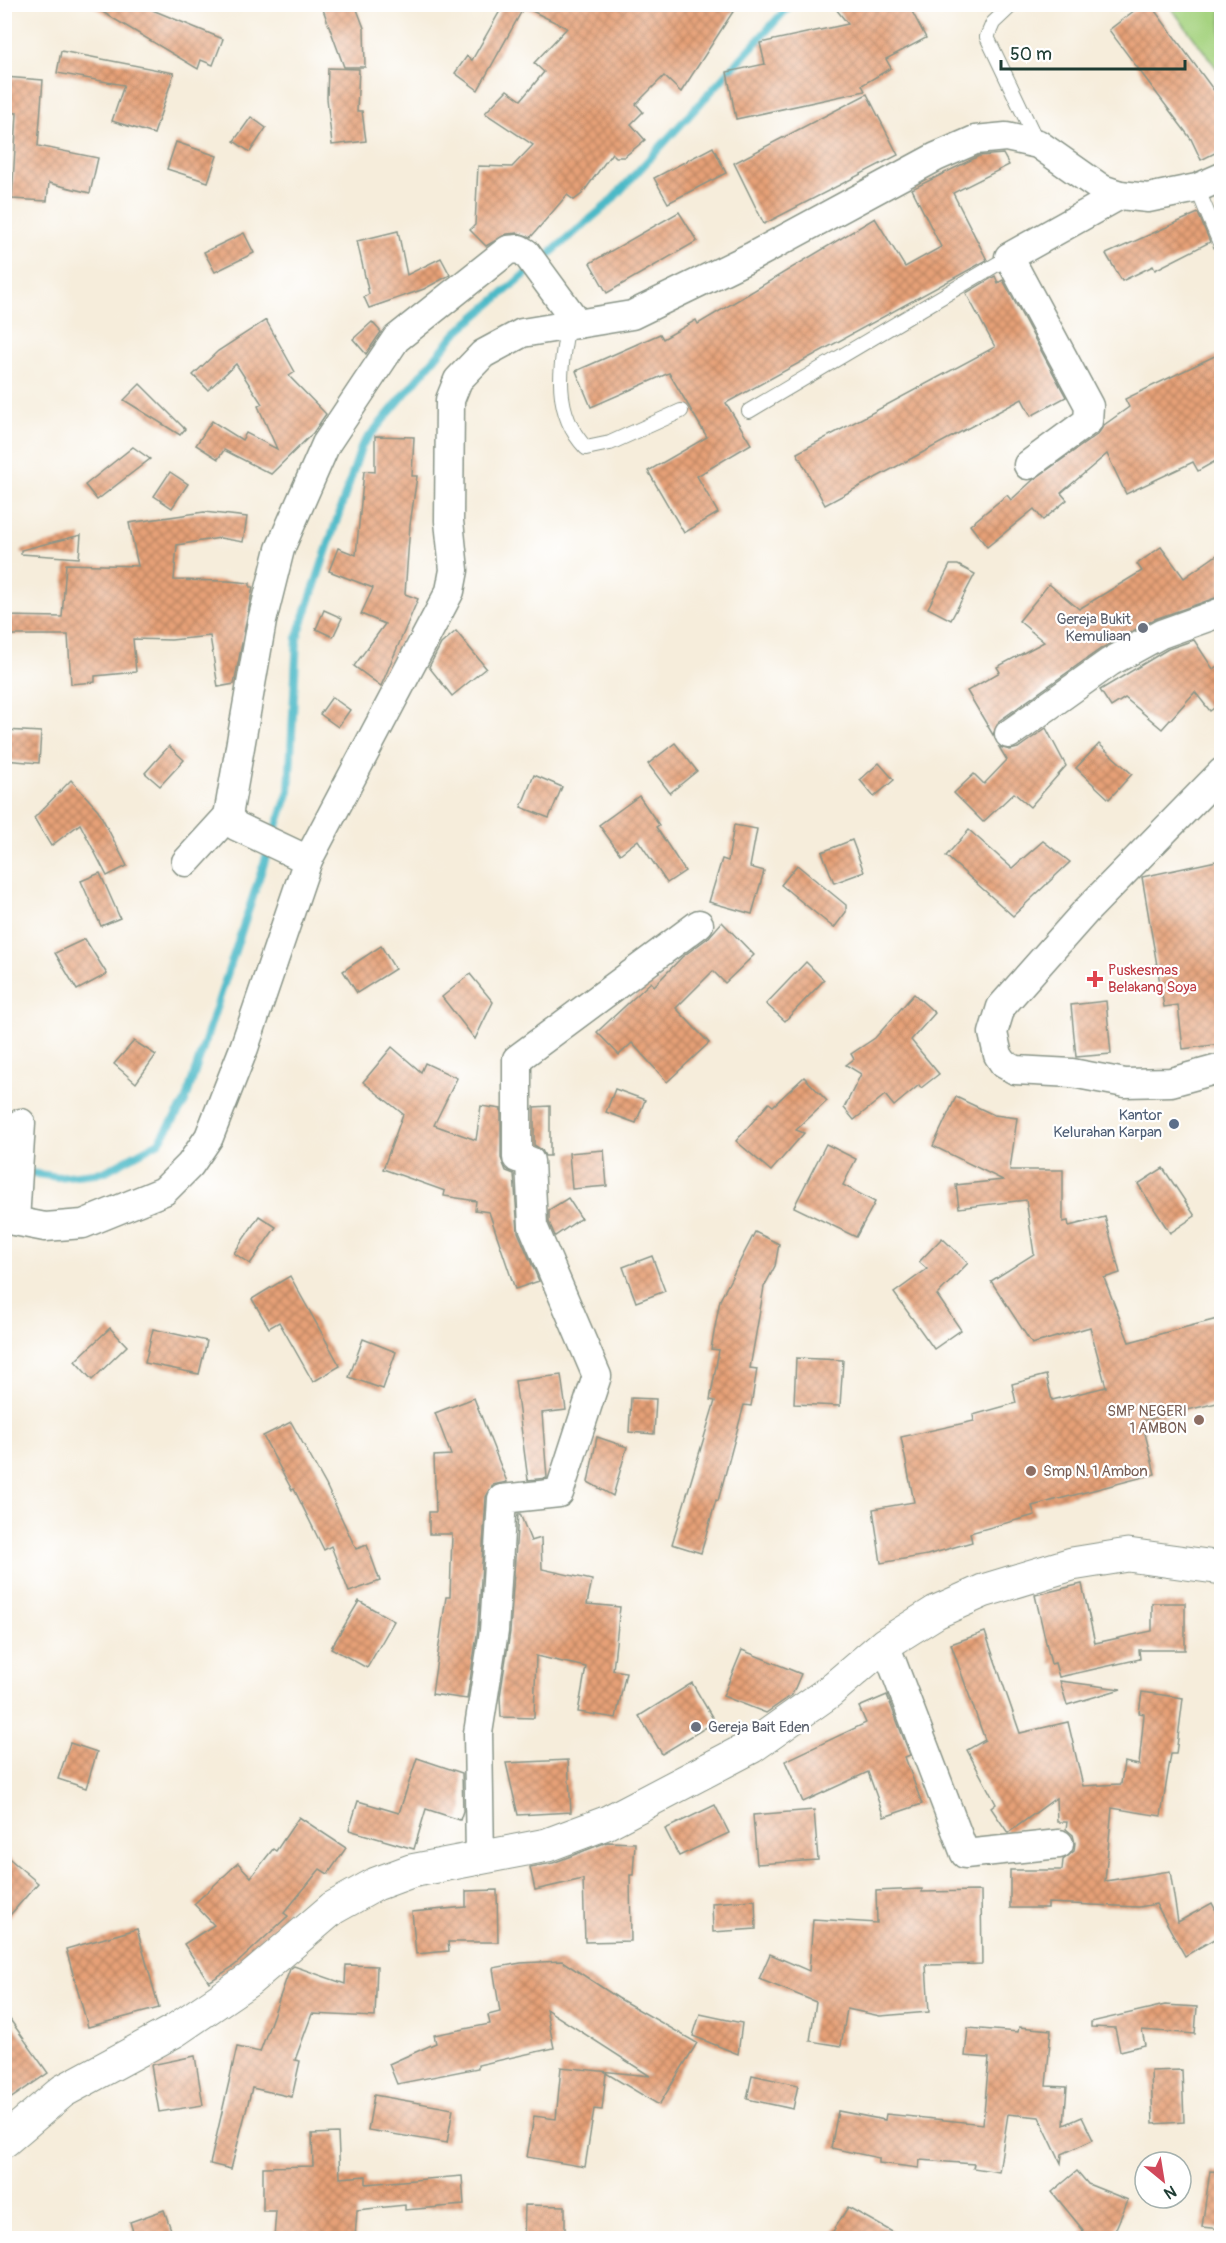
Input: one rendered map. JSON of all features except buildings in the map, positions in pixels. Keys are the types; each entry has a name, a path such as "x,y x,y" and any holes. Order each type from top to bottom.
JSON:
{"street":[{"path":"21,1123 10,1220 45,1227 83,1224 164,1191 190,1165 209,1137 244,1048 299,855 450,591 454,570 449,521 450,400 458,380 483,354 522,333 632,315 677,296 936,157 975,141 1006,137 1038,144 1102,189 1120,195 1148,198 1209,182"},
{"path":"1028,465 1088,421 1089,406 1009,257 1120,195"},
{"path":"186,861 234,822 262,621 280,549 326,444 396,339 498,256 508,250 519,249 533,264 573,324"},
{"path":"1009,734 1110,662 1161,634 1221,612"},
{"path":"1221,772 1086,911 1001,1007 993,1033 998,1055 1004,1064 1015,1070 1072,1073 1125,1083 1171,1082 1221,1068"},
{"path":"234,822 299,855"},
{"path":"480,1858 478,1733 494,1631 502,1499 560,1493 597,1376 533,1226 530,1161 517,1158 517,1059 699,924"},
{"path":"4,2141 63,2091 174,2031 249,1980 333,1908 376,1884 411,1871 547,1845 606,1823 751,1748 790,1722 885,1644 936,1612 983,1591 1072,1564 1128,1555 1221,1568"},
{"path":"885,1644 965,1854 1059,1844"}],"lane":[{"path":"1013,4 993,23 987,37 1038,144"},
{"path":"1209,182 1221,248"},
{"path":"749,411 1009,257"},
{"path":"573,324 560,370 563,403 573,434 586,448 610,443 681,411"}],"green space":[{"path":"1169,5 1221,5 1221,74"}],"waterway":[{"path":"273,837 289,791 297,638 362,445 456,333 608,204 791,4"},
{"path":"24,1172 58,1177 104,1172 159,1142 185,1102 269,848"}],"place":[{"name":"Gereja Bukit Kemuliaan","path":"1143,628"},
{"name":"Puskesmas Belakang Soya","path":"1095,979"},
{"name":"Kantor Kelurahan Karpan","path":"1174,1124"},
{"name":"SMP NEGERI 1 AMBON","path":"1199,1420"},
{"name":"Smp N. 1 Ambon","path":"1031,1471"},
{"name":"Gereja Bait Eden","path":"696,1727"}]}
